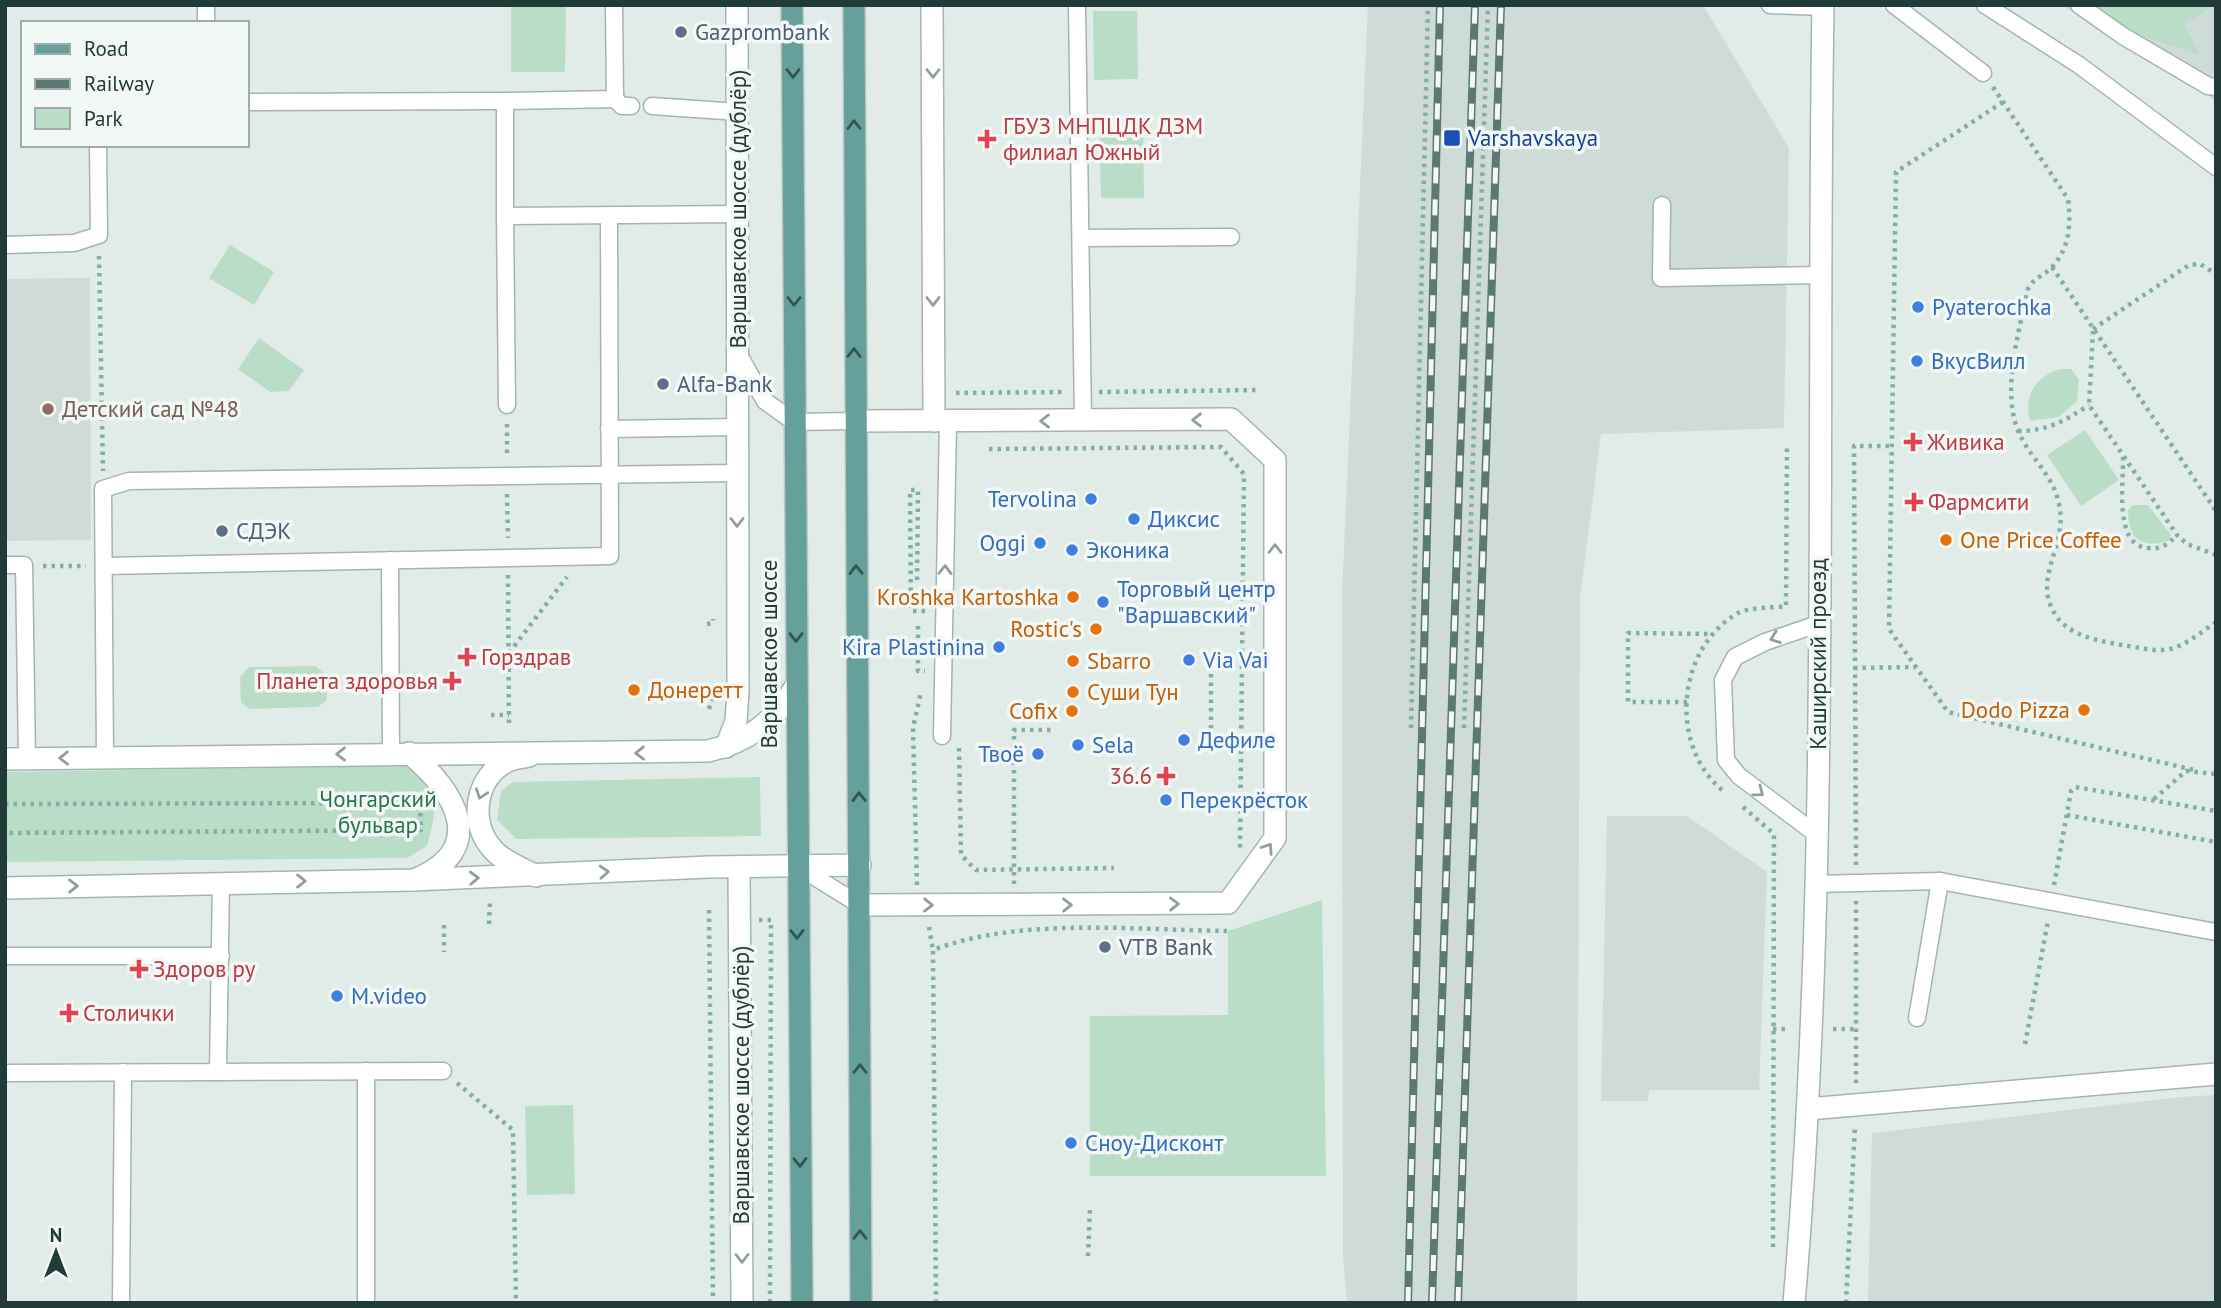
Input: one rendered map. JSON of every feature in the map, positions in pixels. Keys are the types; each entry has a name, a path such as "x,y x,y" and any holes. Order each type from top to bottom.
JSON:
{"main road":[{"name":"Варшавское шоссе","path":"792,5 802,1303"},
{"path":"854,5 854,421 860,865 861,1303"}],"street":[{"name":"Варшавское шоссе (дублёр)","path":"726,747 736,721 738,692 737,5"},
{"path":"932,5 941,421"},
{"name":"Каширский проезд","path":"1794,1303 1808,1109 1816,834 1823,6"},
{"path":"854,421 1231,419 1275,460 1275,838 1228,903 860,905"},
{"path":"5,759 708,751 726,747 758,732 780,712 796,686"},
{"path":"400,754 432,772 457,808 458,835 447,862 435,872 412,880"},
{"path":"531,755 507,762 488,778 477,800 478,826 490,848 536,876"},
{"path":"5,887 412,880 860,865"},
{"name":"Варшавское шоссе (дублёр)","path":"739,867 742,1303"},
{"path":"1808,1109 2216,1074"}],"lane":[{"path":"614,5 615,99 622,106 631,106"},
{"path":"1077,5 1083,421"},
{"path":"1770,5 1823,6"},
{"path":"1894,5 1983,73"},
{"path":"1984,5 2079,65 2216,167"},
{"path":"2079,5 2133,42 2208,86 2216,87"},
{"path":"248,102 615,99"},
{"path":"505,101 507,405"},
{"path":"652,106 738,112"},
{"path":"5,245 74,243 99,236 99,147"},
{"path":"1662,205 1661,278 1821,275"},
{"path":"505,216 738,214"},
{"path":"104,566 610,556 609,216"},
{"path":"1081,238 1231,237"},
{"path":"739,355 765,401 794,422 854,421"},
{"path":"941,421 942,736"},
{"path":"609,429 737,427"},
{"path":"105,757 103,489 129,481 737,473"},
{"path":"390,560 400,754"},
{"path":"5,565 24,565 27,759"},
{"path":"1816,834 1739,776 1726,760 1723,680 1734,657 1765,642 1818,624"},
{"path":"797,866 860,905"},
{"path":"1917,1018 1940,881"},
{"path":"1814,884 1940,881 2216,932"},
{"path":"218,1072 221,882"},
{"path":"5,956 220,956"},
{"path":"366,1071 366,1303"},
{"path":"5,1073 443,1071"},
{"path":"121,1303 123,1072"}],"path":[{"path":"1411,729 1428,5"},
{"path":"1464,728 1488,5"},
{"path":"1983,73 2068,199 2069,235 2052,267 2032,281 2026,295 2010,400 2018,431 2046,470 2058,501 2060,535 2047,586 2054,611 2062,623 2088,639 2164,650 2183,645 2216,622"},
{"path":"2003,102 1896,172 1889,629 1948,712 2216,774"},
{"path":"99,236 103,489"},
{"path":"2093,329 2189,265 2200,264 2216,274"},
{"path":"2052,267 2216,511"},
{"path":"2093,329 2089,405 2177,535 2187,544 2216,555"},
{"path":"2018,431 2034,431 2060,424 2089,405"},
{"path":"1732,798 1710,780 1697,759 1686,723 1687,702 1694,665 1714,634 1740,612 1786,607 1787,446"},
{"path":"1846,1303 1857,1104 1854,446 1891,446"},
{"path":"989,449 1221,447 1244,474 1240,849"},
{"path":"2123,457 2124,533 2132,542 2143,548 2156,549 2168,544 2177,535"},
{"path":"917,580 918,490 910,490 911,611 926,611 926,623"},
{"path":"509,653 583,557"},
{"path":"58,566 104,566"},
{"path":"918,626 918,671 943,670"},
{"path":"1687,702 1628,702 1628,633 1714,634"},
{"path":"916,880 913,729 926,671 926,659"},
{"path":"1854,668 1916,667"},
{"path":"1211,674 1211,729"},
{"path":"491,715 509,715"},
{"path":"1014,869 1014,730 1051,730"},
{"path":"958,746 961,855 976,870 1114,868"},
{"path":"2153,799 2183,773 2194,770"},
{"path":"2025,1044 2071,791 2078,786 2216,811"},
{"path":"5,804 420,803 421,830 5,833"},
{"path":"1742,807 1774,834 1773,1263"},
{"path":"2067,814 2216,842"},
{"path":"489,924 490,901"},
{"path":"709,911 713,1303"},
{"path":"740,920 771,920 770,1303"},
{"path":"444,925 444,952"},
{"path":"936,1303 933,950 967,937 1014,930 1228,931"},
{"path":"443,1071 513,1130 516,1303"},
{"path":"1088,1256 1090,1208"}],"shaded area":[{"path":"1368,5 1703,5 1789,148 1784,428 1601,434 1580,598 1577,1303 1347,1303 1343,1256 1342,595"},
{"path":"2061,5 2216,5 2216,103 2201,87"},
{"name":"Детский сад №48","path":"90,278 91,540 5,541 5,279"},
{"path":"1607,816 1687,816 1767,872 1759,1090 1649,1090 1648,1101 1601,1101"},
{"path":"2216,1095 2216,1303 1868,1303 1872,1133"}],"green space":[{"path":"511,5 566,5 565,72 511,72"},
{"path":"2080,5 2215,5 2184,24 2200,55 2109,25"},
{"path":"1093,11 1137,11 1138,79 1094,80"},
{"path":"1143,118 1144,198 1101,198 1099,119"},
{"path":"230,245 274,272 254,305 209,278"},
{"path":"259,338 304,370 289,391 270,392 238,369"},
{"path":"2061,369 2071,369 2079,380 2077,401 2059,417 2030,421 2028,403 2034,388 2045,376"},
{"path":"2085,430 2119,480 2081,506 2047,455"},
{"path":"2133,505 2148,505 2171,535 2168,541 2143,542 2133,534 2128,511"},
{"path":"316,666 326,676 327,700 318,707 249,709 241,702 240,677 249,667"},
{"name":"Чонгарский бульвар","path":"406,766 425,785 434,810 427,846 407,858 5,862 5,772"},
{"path":"760,777 761,836 516,839 497,820 501,791 512,782"},
{"path":"1322,900 1326,1176 1090,1176 1090,1016 1228,1015 1228,931"},
{"path":"573,1105 575,1194 527,1195 525,1106"}],"railway":[{"path":"1408,1303 1440,5"},
{"path":"1432,1303 1475,5"},
{"path":"1458,1303 1501,5"}],"place":[{"name":"Gazprombank","path":"681,32"},
{"name":"Varshavskaya","path":"1452,138"},
{"name":"ГБУЗ МНПЦДК ДЗМ филиал Южный","path":"987,139"},
{"name":"Pyaterochka","path":"1918,307"},
{"name":"ВкусВилл","path":"1917,361"},
{"name":"Alfa-Bank","path":"663,384"},
{"name":"Детский сад №48","path":"48,409"},
{"name":"Живика","path":"1913,442"},
{"name":"Tervolina","path":"1091,499"},
{"name":"Фармсити","path":"1914,502"},
{"name":"Диксис","path":"1134,519"},
{"name":"СДЭК","path":"222,531"},
{"name":"One Price Coffee","path":"1946,540"},
{"name":"Oggi","path":"1040,543"},
{"name":"Эконика","path":"1072,550"},
{"name":"Kroshka Kartoshka","path":"1073,597"},
{"name":"Торговый центр \"Варшавский\"","path":"1103,602"},
{"name":"Rostic's","path":"1096,629"},
{"name":"Kira Plastinina","path":"999,647"},
{"name":"Горздрав","path":"467,657"},
{"name":"Via Vai","path":"1189,660"},
{"name":"Sbarro","path":"1073,661"},
{"name":"Планета здоровья","path":"452,681"},
{"name":"Донеретт","path":"634,690"},
{"name":"Суши Тун","path":"1073,692"},
{"name":"Dodo Pizza","path":"2084,710"},
{"name":"Cofix","path":"1072,711"},
{"name":"Дефиле","path":"1184,740"},
{"name":"Sela","path":"1078,745"},
{"name":"Твоё","path":"1038,754"},
{"name":"36.6","path":"1166,776"},
{"name":"Перекрёсток","path":"1166,800"},
{"name":"VTB Bank","path":"1105,947"},
{"name":"Здоров ру","path":"139,969"},
{"name":"M.video","path":"337,996"},
{"name":"Столички","path":"69,1013"},
{"name":"Сноу-Дисконт","path":"1071,1143"}]}
